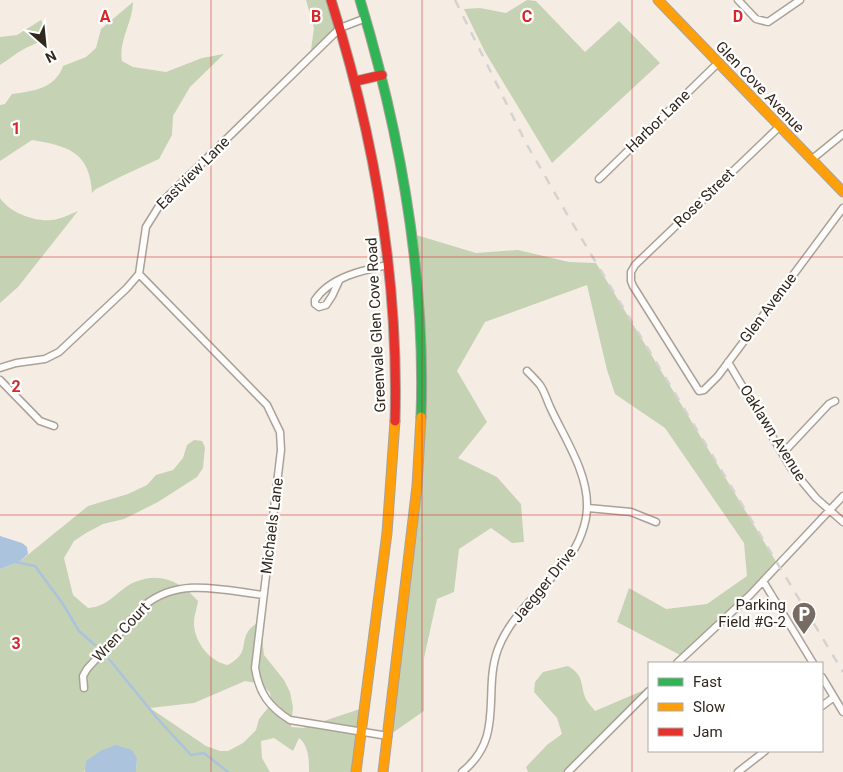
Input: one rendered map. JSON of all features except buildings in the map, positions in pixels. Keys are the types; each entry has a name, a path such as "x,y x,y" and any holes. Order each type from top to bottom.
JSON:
{"main road":[{"name":"Greenvale Glen Cove Road","path":"331,0 356,81 376,166 388,265 396,388 387,530 356,772"},
{"path":"360,0 382,75 400,150 412,231 418,292 422,408 414,524 383,772"},
{"name":"Glen Cove Avenue","path":"658,0 811,160 839,184 843,192"},
{"path":"356,81 382,75"}],"street":[{"path":"738,0 756,19 762,22 770,21 800,0"},
{"name":"Eastview Lane","path":"139,274 146,228 162,203 340,28 366,18"},
{"name":"Harbor Lane","path":"599,178 718,63"},
{"name":"Rose Street","path":"691,379 633,286 631,281 632,272 654,246 779,127"},
{"path":"811,160 843,134"},
{"name":"Glen Avenue","path":"691,379 699,391 704,390 728,362 843,208"},
{"path":"339,281 355,273 388,265"},
{"path":"0,368 16,363 45,359 59,352 139,274"},
{"name":"Michaels Lane","path":"139,274 257,393 275,418 280,432 280,450 255,668 257,684 265,699 278,712 290,720 388,736"},
{"name":"Oaklawn Avenue","path":"728,362 782,453 800,479 843,522"},
{"name":"Jaegger Drive","path":"462,772 475,758 485,742 491,721 492,676 500,643 517,616 570,556 580,538 588,508 584,481 570,447 540,385 527,371"},
{"path":"0,380 40,421 54,426"},
{"path":"782,453 829,404 835,401"},
{"path":"678,662 763,581 843,496"},
{"path":"588,508 630,512 656,522"},
{"path":"763,581 812,662"},
{"name":"Wren Court","path":"84,688 83,676 87,669 145,605 156,596 186,587 263,595"},
{"path":"823,679 843,713"},
{"path":"568,772 648,692"},
{"path":"823,705 834,697"},
{"path":"738,772 764,752"}],"green space":[{"path":"306,0 331,0 340,28 310,57 314,28"},
{"path":"527,0 536,1 585,52 619,21 660,63 552,163 485,52 464,9 480,8 506,13"},
{"path":"133,2 131,17 122,46 122,61 133,67 166,72 202,58 224,54 190,87 173,116 172,135 159,159 96,189 92,193 87,168 82,160 75,153 56,145 32,140 0,161 0,105 5,104 12,94 42,88 55,80 63,66 86,57 96,48 101,29"},
{"path":"41,20 45,32 42,39 0,65 0,37 17,35"},
{"path":"0,198 16,212 38,220 55,219 78,211 18,287 0,303"},
{"path":"413,234 476,253 518,250 569,262 596,263 778,565 684,657 617,622 629,588 666,609 707,604 747,576 744,543 665,428 615,394 607,370 587,285 485,322 457,371 487,422 458,458 497,477 521,504 524,542 512,543 491,528 459,549 454,592 437,599 424,658 424,711 388,736 422,408"},
{"path":"194,440 202,441 205,447 203,468 197,477 158,502 124,519 103,524 74,541 64,558 73,595 88,608 96,607 135,582 153,578 170,580 185,588 198,601 194,623 197,637 204,650 215,660 228,665 241,654 247,633 260,621 264,655 284,680 290,692 293,707 291,727 303,728 363,708 356,772 309,772 307,749 299,738 293,751 274,738 261,741 262,758 270,772 136,772 137,759 84,770 85,772 0,772 0,569 19,562 88,506 128,494 147,485 156,475 173,470 183,458 187,445","holes":["245,681 262,684 270,693 272,703 259,719 256,730 243,743 228,751 220,751 206,746 150,708 194,703"]},
{"path":"568,666 579,676 585,697 595,711 648,689 568,772 528,772 526,767 548,744 562,734 557,718 534,692 535,682 543,672"}],"water":[{"path":"0,536 22,543 27,547 28,554 19,562 0,569"},
{"path":"116,745 132,750 137,759 136,772 85,772 86,761 102,750"}],"waterway":[{"path":"16,562 35,566 63,604 79,631 95,645"},
{"path":"109,659 157,718 191,755 204,753 228,772"}],"railway":[{"path":"455,0 526,143 568,216 843,672"}],"traffic: fast":[{"path":"360,0 388,103 408,206 419,311 421,417"}],"traffic: slow":[{"path":"658,0 843,192"},
{"path":"383,772 417,486 421,417"},
{"path":"356,772 387,533 395,421"}],"traffic: jam":[{"path":"331,0 360,103 381,208 393,314 395,421"},
{"path":"356,81 382,75"}],"place":[{"name":"Parking Field #G-2","path":"804,635"}]}
